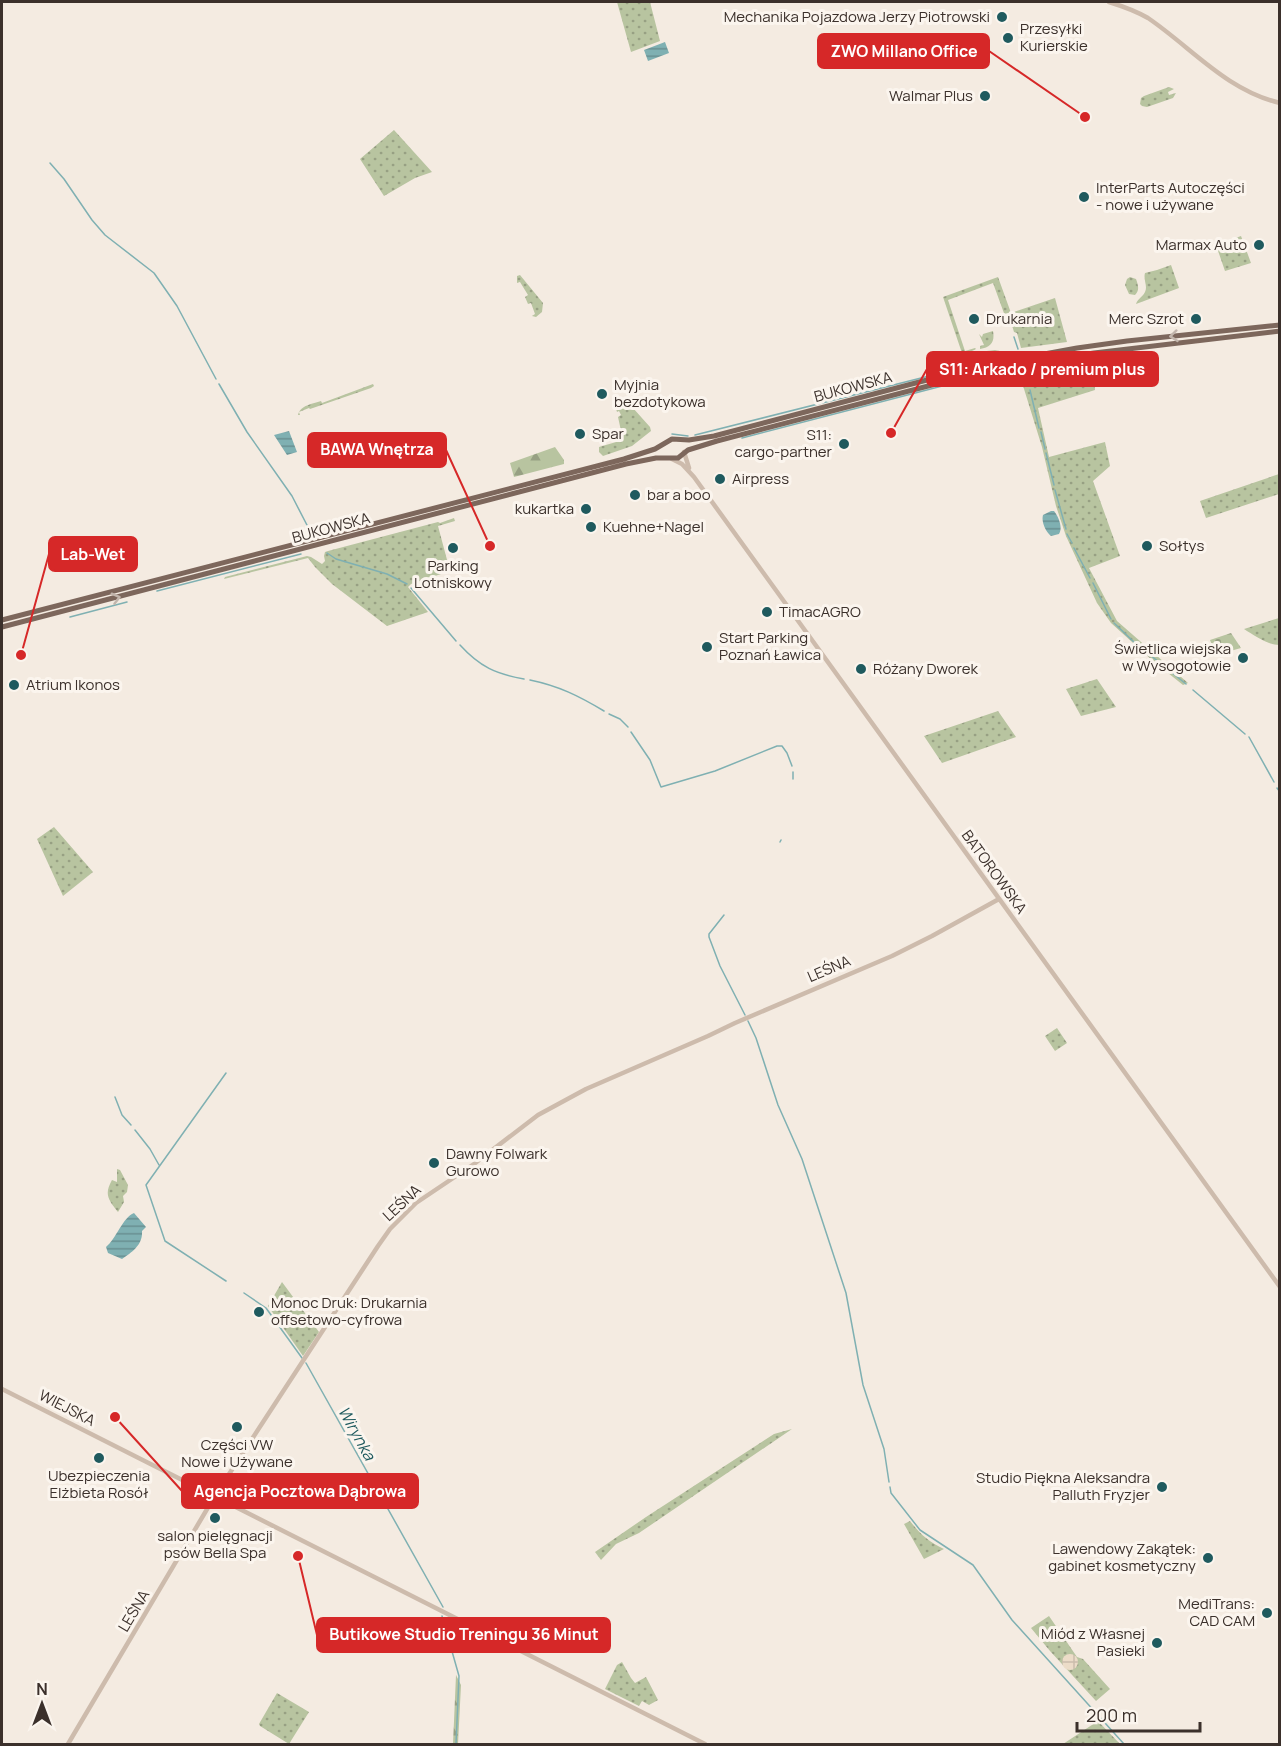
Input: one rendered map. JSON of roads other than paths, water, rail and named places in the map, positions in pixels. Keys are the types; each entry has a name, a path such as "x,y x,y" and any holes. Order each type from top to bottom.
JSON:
{"main road":[{"name":"BUKOWSKA","path":"682,440 721,434 956,373 1053,352 1127,341 1280,325"},
{"name":"BUKOWSKA","path":"684,452 737,435 1006,367 1094,353 1280,331"},
{"path":"669,440 682,440 684,452 679,458 670,459 663,452 664,445 669,440"},
{"name":"BUKOWSKA","path":"2,620 609,463 664,445"},
{"name":"BUKOWSKA","path":"2,627 626,464 656,458 670,459"}],"street":[{"path":"1109,2 1147,18 1228,81 1249,92 1280,103"},
{"name":"BATOROWSKA","path":"684,452 690,471"},
{"name":"BATOROWSKA","path":"670,459 690,471 1280,1287"},
{"name":"LEŚNA","path":"68,1744 215,1496 378,1246 416,1203 474,1164 538,1115 586,1089 740,1020 892,956 999,899"},
{"name":"WIEJSKA","path":"2,1389 705,1744"}],"water":[{"path":"665,42 669,53 648,61 644,50"},
{"path":"289,431 297,452 287,455 274,435"},
{"path":"1054,511 1057,516 1061,529 1059,534 1051,536 1044,527 1043,515"},
{"path":"134,1213 146,1227 142,1231 139,1244 122,1259 108,1253 106,1247 126,1219"}],"waterway":[{"path":"50,163 105,235 154,273 177,306 216,379"},
{"path":"1014,337 1018,349"},
{"path":"1102,357 1128,352"},
{"path":"1076,362 1090,359"},
{"path":"742,438 1009,371"},
{"path":"695,435 933,375"},
{"path":"1027,376 1029,385"},
{"path":"219,384 247,432 292,496 309,529"},
{"path":"1030,390 1039,428"},
{"path":"1041,432 1045,449"},
{"path":"672,434 688,436"},
{"path":"1046,453 1054,485"},
{"path":"1055,490 1066,529"},
{"path":"1067,534 1072,543"},
{"path":"1074,548 1090,578"},
{"path":"327,553 336,559 387,574 407,584"},
{"path":"157,591 301,554"},
{"path":"1093,583 1111,619"},
{"path":"411,588 456,641"},
{"path":"70,617 127,602"},
{"path":"1114,623 1135,643"},
{"path":"460,645 474,659 489,668 505,675 524,679"},
{"path":"1139,646 1186,684"},
{"path":"530,680 568,692 604,711"},
{"path":"1193,690 1245,734"},
{"path":"609,714 620,719 628,727"},
{"path":"631,732 650,760 661,787 715,771 777,746 782,746 792,766"},
{"path":"1249,737 1274,782"},
{"path":"793,772 793,779"},
{"path":"1277,788 1280,792"},
{"path":"724,915 709,937 720,966 745,1015"},
{"path":"748,1021 756,1038 778,1105 802,1159 846,1293 863,1385 884,1449 889,1482"},
{"name":"Wirynka","path":"226,1073 146,1185 165,1241 226,1281"},
{"path":"115,1097 122,1115 131,1125"},
{"path":"135,1130 159,1165"},
{"name":"Wirynka","path":"244,1293 266,1308 302,1358"},
{"name":"Wirynka","path":"306,1363 443,1607"},
{"path":"890,1487 891,1493 920,1530 973,1565 1012,1620 1124,1744"},
{"name":"Wirynka","path":"442,1616 459,1676 456,1744"}],"place":[{"name":"Mechanika Pojazdowa Jerzy Piotrowski","path":"1002,17"},
{"name":"Przesyłki Kurierskie","path":"1008,38"},
{"name":"Walmar Plus","path":"985,96"},
{"name":"ZWO Millano Office","path":"1085,117"},
{"name":"InterParts Autoczęści - nowe i używane","path":"1084,197"},
{"name":"Marmax Auto","path":"1259,245"},
{"name":"Drukarnia","path":"974,319"},
{"name":"Merc Szrot","path":"1196,319"},
{"name":"Myjnia bezdotykowa","path":"602,394"},
{"name":"S11: Arkado / premium plus","path":"891,433"},
{"name":"Spar","path":"580,434"},
{"name":"S11: cargo-partner","path":"844,444"},
{"name":"Airpress","path":"720,479"},
{"name":"bar a boo","path":"635,495"},
{"name":"kukartka","path":"586,509"},
{"name":"Kuehne+Nagel","path":"591,527"},
{"name":"BAWA Wnętrza","path":"490,546"},
{"name":"Sołtys","path":"1147,546"},
{"name":"Parking Lotniskowy","path":"453,548"},
{"name":"TimacAGRO","path":"767,612"},
{"name":"Start Parking Poznań Ławica","path":"707,647"},
{"name":"Lab-Wet","path":"21,655"},
{"name":"Świetlica wiejska w Wysogotowie","path":"1243,658"},
{"name":"Różany Dworek","path":"861,669"},
{"name":"Atrium Ikonos","path":"14,685"},
{"name":"Dawny Folwark Gurowo","path":"434,1163"},
{"name":"Monoc Druk: Drukarnia offsetowo-cyfrowa","path":"259,1312"},
{"name":"Agencja Pocztowa Dąbrowa","path":"115,1417"},
{"name":"Części VW Nowe i Używane","path":"237,1427"},
{"name":"Ubezpieczenia Elżbieta Rosół","path":"99,1458"},
{"name":"Studio Piękna Aleksandra Palluth Fryzjer","path":"1162,1487"},
{"name":"salon pielęgnacji psów Bella Spa","path":"215,1518"},
{"name":"Butikowe Studio Treningu 36 Minut","path":"298,1556"},
{"name":"Lawendowy Zakątek: gabinet kosmetyczny","path":"1208,1558"},
{"name":"MediTrans: CAD CAM","path":"1267,1613"},
{"name":"Miód z Własnej Pasieki","path":"1157,1643"}]}
